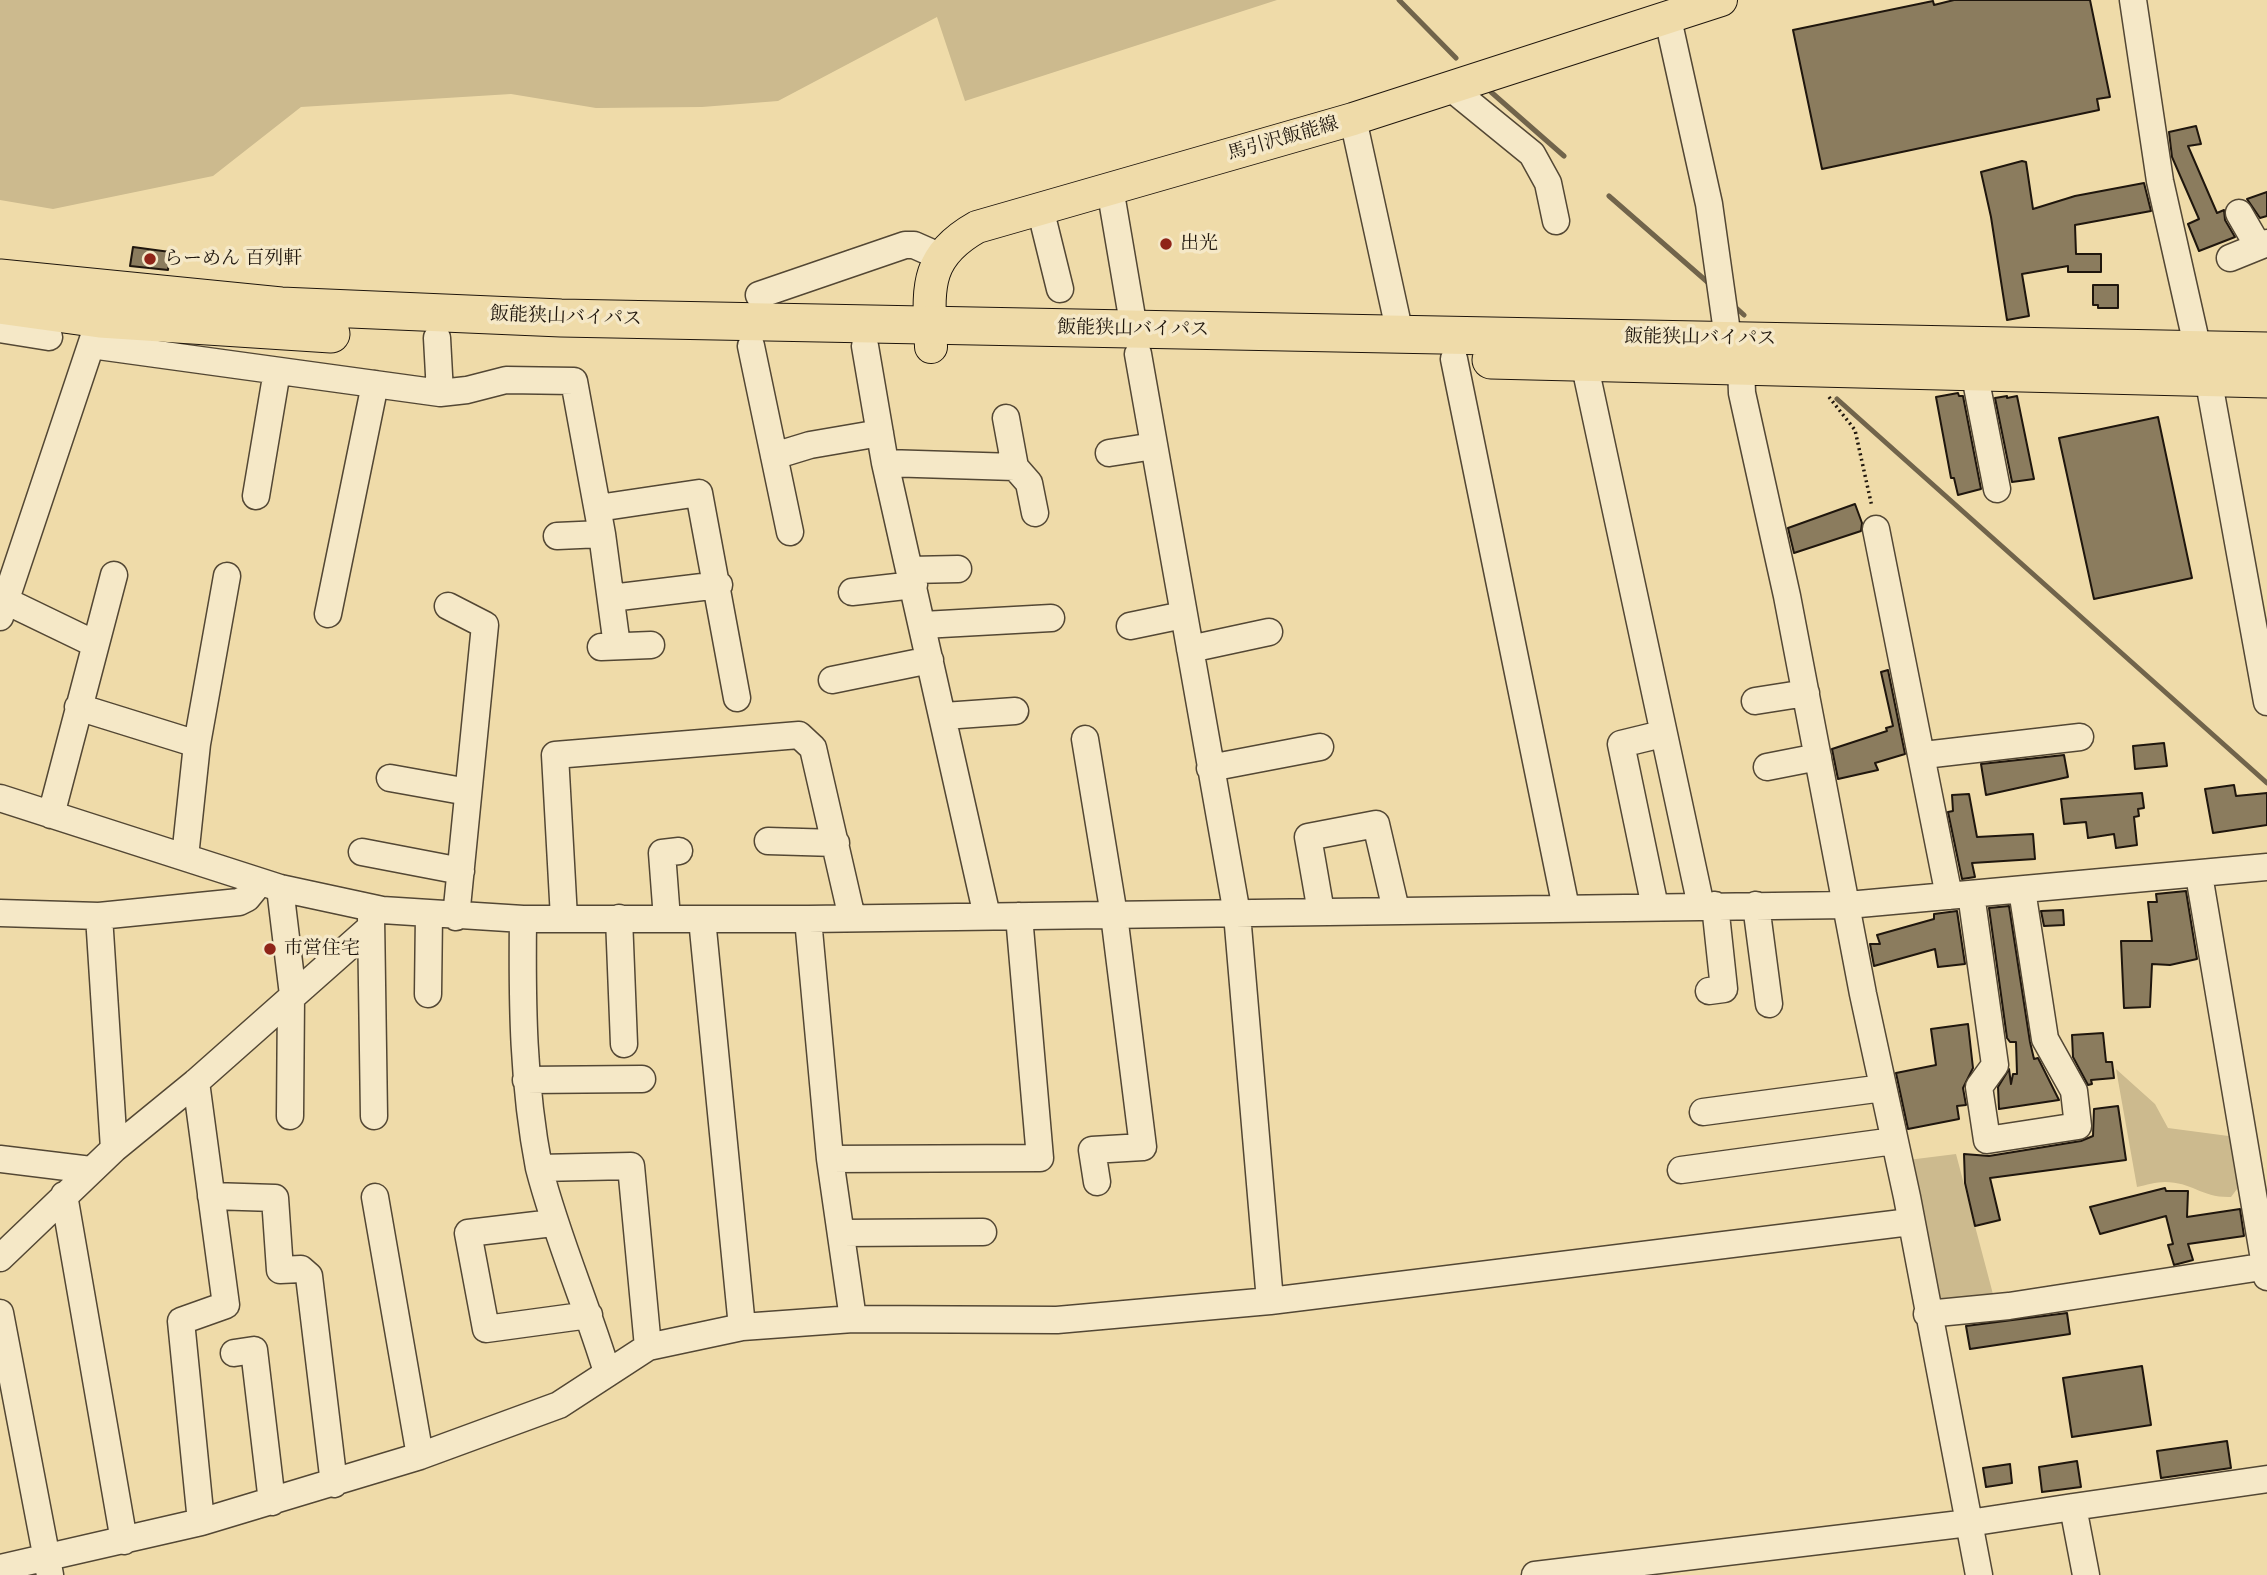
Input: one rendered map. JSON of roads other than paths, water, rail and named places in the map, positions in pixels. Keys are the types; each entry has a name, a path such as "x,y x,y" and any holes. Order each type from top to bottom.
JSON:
{"highway":[{"name":"飯能狭山バイパス","path":"2,306 99,318 248,331 438,338 751,346 865,346 930,335"},
{"name":"飯能狭山バイパス","path":"99,318 281,306 930,335 1136,341 1454,359 1584,362 1729,324 1820,368 1974,371 2203,363 2267,351"},
{"name":"飯能狭山バイパス","path":"1136,341 1729,324 2203,363 2267,379"}],"main road":[{"name":"馬引沢飯能線","path":"939,256 961,236 977,227 1353,119 1721,0"},
{"path":"930,335 932,272 939,256"}],"street":[{"path":"2133,0 2161,181 2203,363 2267,702"},
{"path":"1668,19 1709,204 1742,393 1806,693 1979,1575"},
{"path":"1451,88 1532,154 1548,183 1556,221"},
{"path":"1353,119 1400,334"},
{"path":"1110,188 1237,914 1270,1301"},
{"path":"1040,208 1060,289"},
{"path":"2230,258 2262,244 2239,213"},
{"path":"760,295 905,245 914,245 939,256"},
{"path":"2,306 49,337"},
{"path":"95,644 3,609 99,318 247,368 440,393 467,390 506,380 574,381 598,508 611,597 608,646 651,645"},
{"path":"247,368 248,331"},
{"path":"438,338 440,393"},
{"path":"751,346 790,532"},
{"path":"865,346 886,463 987,916"},
{"path":"1454,359 1566,908"},
{"path":"1584,362 1662,734 1708,905 1724,989 1709,990"},
{"path":"256,496 277,371"},
{"path":"1974,371 1997,489"},
{"path":"328,614 375,384"},
{"path":"1006,418 1015,467 1029,483 1035,513"},
{"path":"774,456 810,445 880,433"},
{"path":"1109,453 1154,446"},
{"path":"886,463 1015,467"},
{"path":"598,508 699,493 719,585 737,698"},
{"path":"1876,529 1923,755 1960,895 1995,1065 1979,1087 1987,1140 2078,1126 2074,1091 2045,1039 2022,891"},
{"path":"557,536 602,534"},
{"path":"852,592 958,569"},
{"path":"51,815 114,575"},
{"path":"185,858 197,744 227,576"},
{"path":"611,597 719,585"},
{"path":"448,606 485,625 456,917"},
{"path":"1130,626 1183,615"},
{"path":"923,625 1051,618"},
{"path":"1190,649 1269,632"},
{"path":"832,680 930,660"},
{"path":"1755,701 1806,693"},
{"path":"78,707 197,744"},
{"path":"944,716 1015,711"},
{"path":"1655,906 1621,744 1662,734"},
{"path":"564,918 555,755 799,735 813,748 836,843 860,918"},
{"path":"1923,755 2080,737"},
{"path":"1085,739 1114,915 1143,1147 1092,1150 1097,1182"},
{"path":"828,744 860,918"},
{"path":"1210,768 1320,747"},
{"path":"1767,766 1818,757"},
{"path":"390,778 468,792"},
{"path":"0,798 371,917 429,914 523,919 808,919 1848,905 2267,867"},
{"path":"1321,912 1308,837 1376,824 1396,910"},
{"path":"768,841 836,843"},
{"path":"667,919 662,853 678,851"},
{"path":"362,852 460,871"},
{"path":"1927,1314 2009,1306 2266,1270 2199,875"},
{"path":"0,913 99,916 239,901 270,885"},
{"path":"270,885 292,996 290,1116"},
{"path":"1756,905 1769,1004"},
{"path":"428,994 429,914"},
{"path":"99,916 114,1149"},
{"path":"830,1159 1040,1158 1020,916"},
{"path":"0,1258 114,1149 196,1082 292,996 371,917"},
{"path":"371,917 374,1116"},
{"path":"619,918 624,1044"},
{"path":"523,919 522,1030 526,1080 539,1168 553,1223 589,1315 607,1372"},
{"path":"702,919 741,1327"},
{"path":"808,919 830,1159 853,1319"},
{"path":"526,1080 642,1079"},
{"path":"196,1082 226,1305 181,1321 201,1522"},
{"path":"1703,1112 1882,1088"},
{"path":"1681,1170 1894,1141"},
{"path":"0,1159 91,1170"},
{"path":"539,1168 631,1166 648,1347"},
{"path":"64,1195 124,1541"},
{"path":"211,1196 275,1198 280,1270 301,1269 309,1276 334,1484"},
{"path":"375,1197 420,1456"},
{"path":"0,1568 31,1559 49,1567 124,1541 334,1484 559,1405 648,1347 741,1327 853,1319 1057,1320 1270,1301 1910,1222"},
{"path":"553,1223 468,1233 486,1329 589,1315"},
{"path":"842,1233 983,1232"},
{"path":"0,1313 49,1567"},
{"path":"233,1353 254,1350 272,1502"},
{"path":"1535,1575 1969,1523 2267,1479"},
{"path":"2073,1507 2086,1575"}],"waterway":[{"path":"1399,0 1456,58"},
{"path":"1491,92 1564,156"},
{"path":"1609,196 1712,286"},
{"path":"1732,304 1744,315"},
{"path":"1837,399 2267,783"}],"place":[{"name":"出光","path":"1166,244"},
{"name":"らーめん 百列軒","path":"150,259"},
{"name":"市営住宅","path":"270,949"}]}
